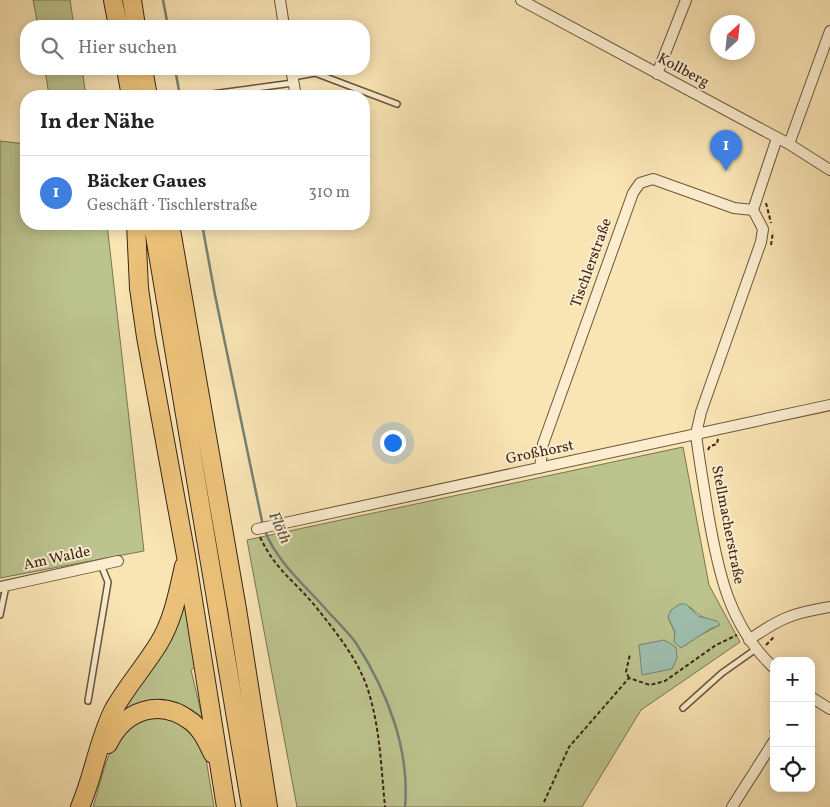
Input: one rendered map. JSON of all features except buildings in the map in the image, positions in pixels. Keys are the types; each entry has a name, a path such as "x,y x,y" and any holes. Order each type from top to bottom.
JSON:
{"highway":[{"path":"114,0 117,20"},
{"path":"132,0 135,20"},
{"path":"127,75 130,90"},
{"path":"144,75 147,90"},
{"path":"136,230 139,288 145,327 186,556 226,807"},
{"path":"154,230 250,807"},
{"path":"171,230 268,807"},
{"path":"80,807 89,785 106,726 114,709 160,641 170,621 186,556"},
{"path":"89,807 106,750 114,733 125,720 136,713 150,709 178,713 192,722 202,732 221,772"},
{"path":"260,756 280,807"}],"street":[{"path":"280,0 283,20"},
{"name":"Kollberg","path":"521,0 789,144 830,170"},
{"path":"657,74 686,0"},
{"path":"789,144 830,32"},
{"path":"293,76 295,90"},
{"path":"696,434 701,412 761,242 762,228 753,210 777,138"},
{"name":"Tischlerstraße","path":"540,468 543,444 633,192 640,183 652,179 734,208 753,210"},
{"name":"Großhorst","path":"258,529 830,405"},
{"name":"Stellmacherstraße","path":"696,434 718,568 727,598 749,635 770,662"},
{"name":"Am Walde","path":"2,587 118,561"},
{"path":"749,635 798,611 830,607"},
{"path":"815,699 830,709"},
{"path":"732,807 770,747"}],"lane":[{"path":"320,75 360,90"},
{"path":"230,90 293,76"},
{"path":"370,94 397,104"},
{"path":"88,701 108,582 101,565"},
{"name":"Am Walde","path":"0,615 5,591 2,587"},
{"path":"683,708 722,673 761,648"}],"path":[{"path":"761,242 772,246 773,230 766,200"},
{"path":"708,457 710,446 717,444 716,429"},
{"path":"258,529 269,556 332,626 351,655 367,686 378,739 385,807"},
{"path":"630,654 626,672 629,678 650,685 665,681 716,646 749,635 761,648 780,631"},
{"path":"544,802 569,746 629,678"}],"green space":[{"path":"33,0 70,0 73,20 37,20"},
{"path":"46,75 83,75 85,90 48,90"},
{"path":"0,141 20,143 20,230 108,230 144,551 0,578"},
{"path":"683,447 709,585 740,642 641,710 582,807 297,807 247,540","holes":["690,607 716,627 696,637 685,646 676,635 668,617"]},
{"path":"183,589 197,666 191,670 204,725 195,718 122,716 118,712"},
{"path":"163,716 188,727 204,747 214,807 93,807 114,743 122,732 130,723 140,718"}],"shaded area":[{"path":"680,604 686,604 698,616 717,621 720,625 710,629 681,648 674,642 675,632 668,617 671,610"},
{"path":"664,640 676,647 677,658 672,669 642,675 639,645"}],"waterway":[{"name":"Flöth","path":"163,0 167,20"},
{"name":"Flöth","path":"176,75 179,90"},
{"name":"Flöth","path":"203,230 263,526"},
{"name":"Flöth","path":"265,531 283,562 352,638 367,661 386,701 400,742 406,785 405,807"}],"place":[{"name":"Bäcker Gaues","path":"726,171"}]}
